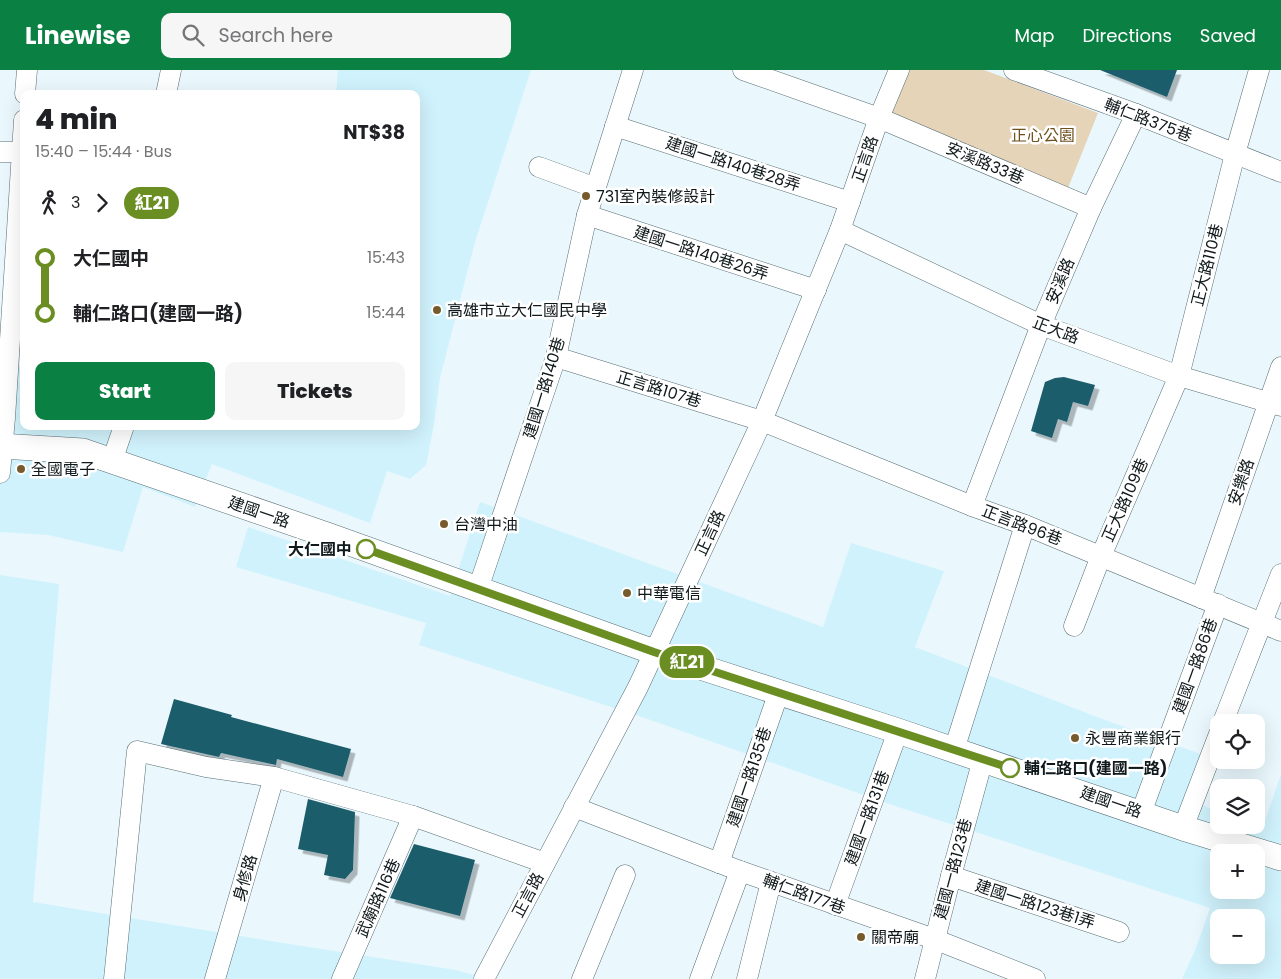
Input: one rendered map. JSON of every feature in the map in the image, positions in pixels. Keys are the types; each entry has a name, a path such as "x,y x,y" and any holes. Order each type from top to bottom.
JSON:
{"main road":[{"name":"建國一路","path":"2,446 83,451 654,652 983,759 1183,828 1281,858"}],"street":[{"path":"25,90 27,70"},
{"path":"167,90 171,70"},
{"name":"建國一路140巷","path":"478,589 556,357 588,215 633,70"},
{"name":"安溪路33巷","path":"743,70 880,118 1092,208"},
{"name":"正言路","path":"484,979 638,687 762,421 840,230 899,70"},
{"name":"輔仁路375巷","path":"1014,70 1136,114 1281,172"},
{"name":"正大路110巷","path":"1179,376 1235,154 1259,70"},
{"name":"安溪路","path":"972,506 1041,325 1092,208 1136,114"},
{"name":"建國一路140巷28弄","path":"616,126 850,202"},
{"path":"0,152 20,152"},
{"path":"539,166 596,188"},
{"path":"0,473 20,194"},
{"name":"建國一路140巷26弄","path":"588,215 816,290"},
{"name":"正大路","path":"840,230 1041,325 1179,376 1275,404"},
{"name":"正言路107巷","path":"556,357 762,421"},
{"name":"安樂路","path":"1209,601 1275,404 1281,367"},
{"name":"正大路109巷","path":"1074,626 1101,556 1179,376"},
{"name":"正言路96巷","path":"762,421 972,506 1025,525 1281,631"},
{"path":"112,461 123,430"},
{"path":"954,750 1025,525"},
{"path":"1226,714 1281,574"},
{"name":"建國一路86巷","path":"1141,813 1209,601"},
{"name":"建國一路135巷","path":"719,863 779,692"},
{"name":"建國一路131巷","path":"835,905 898,731"},
{"path":"114,979 137,751 206,767 274,776 413,816 545,862"},
{"path":"1183,828 1210,758"},
{"name":"建國一路123巷","path":"925,979 983,759"},
{"name":"身修路","path":"215,979 274,776"},
{"name":"輔仁路177巷","path":"574,807 740,871 934,939 1035,979"},
{"name":"武廟路116巷","path":"342,979 413,816"},
{"path":"700,979 740,871"},
{"path":"582,979 625,875"},
{"name":"建國一路123巷1弄","path":"951,876 1119,932"},
{"path":"746,979 771,882"}],"shaded area":[{"name":"高雄市立大仁國民中學","path":"338,70 531,70 475,242 440,378 426,465 410,479 387,471 370,523 212,464 195,507 143,487 123,552 48,535 0,532 0,365 20,367 20,430 420,430 420,90 336,90"},
{"path":"480,502 823,627 851,543 944,571 915,647 1105,720 1210,757 1210,769 1212,769 1201,804 1210,808 1210,834 1265,834 1265,821 1281,774 1281,979 1182,979 1196,948 1210,908 895,806 639,716 419,645 426,623 236,567 248,527 450,596"},
{"path":"0,575 59,584 33,902 456,970 487,979 0,979"}],"green space":[{"name":"正心公園","path":"908,70 984,70 1098,113 1068,188 889,113"}],"building":[{"path":"1100,70 1177,70 1167,97"},
{"path":"1064,377 1095,385 1088,406 1073,402 1067,422 1058,419 1052,438 1031,431 1045,382"},
{"path":"174,699 232,715 231,717 351,749 343,777 277,759 276,765 221,753 219,757 161,744"},
{"path":"308,799 355,812 353,870 345,879 324,875 328,855 298,849"},
{"path":"414,844 475,860 460,916 390,898"}],"bus line":[{"name":"紅21","path":"366,549 654,652 1010,768"}],"place":[{"name":"731室內裝修設計","path":"586,196"},
{"name":"高雄市立大仁國民中學","path":"437,310"},
{"name":"全國電子","path":"21,469"},
{"name":"台灣中油","path":"444,524"},
{"name":"大仁國中","path":"366,549"},
{"name":"中華電信","path":"627,593"},
{"name":"永豐商業銀行","path":"1075,738"},
{"name":"輔仁路口(建國一路)","path":"1010,768"},
{"name":"關帝廟","path":"861,937"}]}
